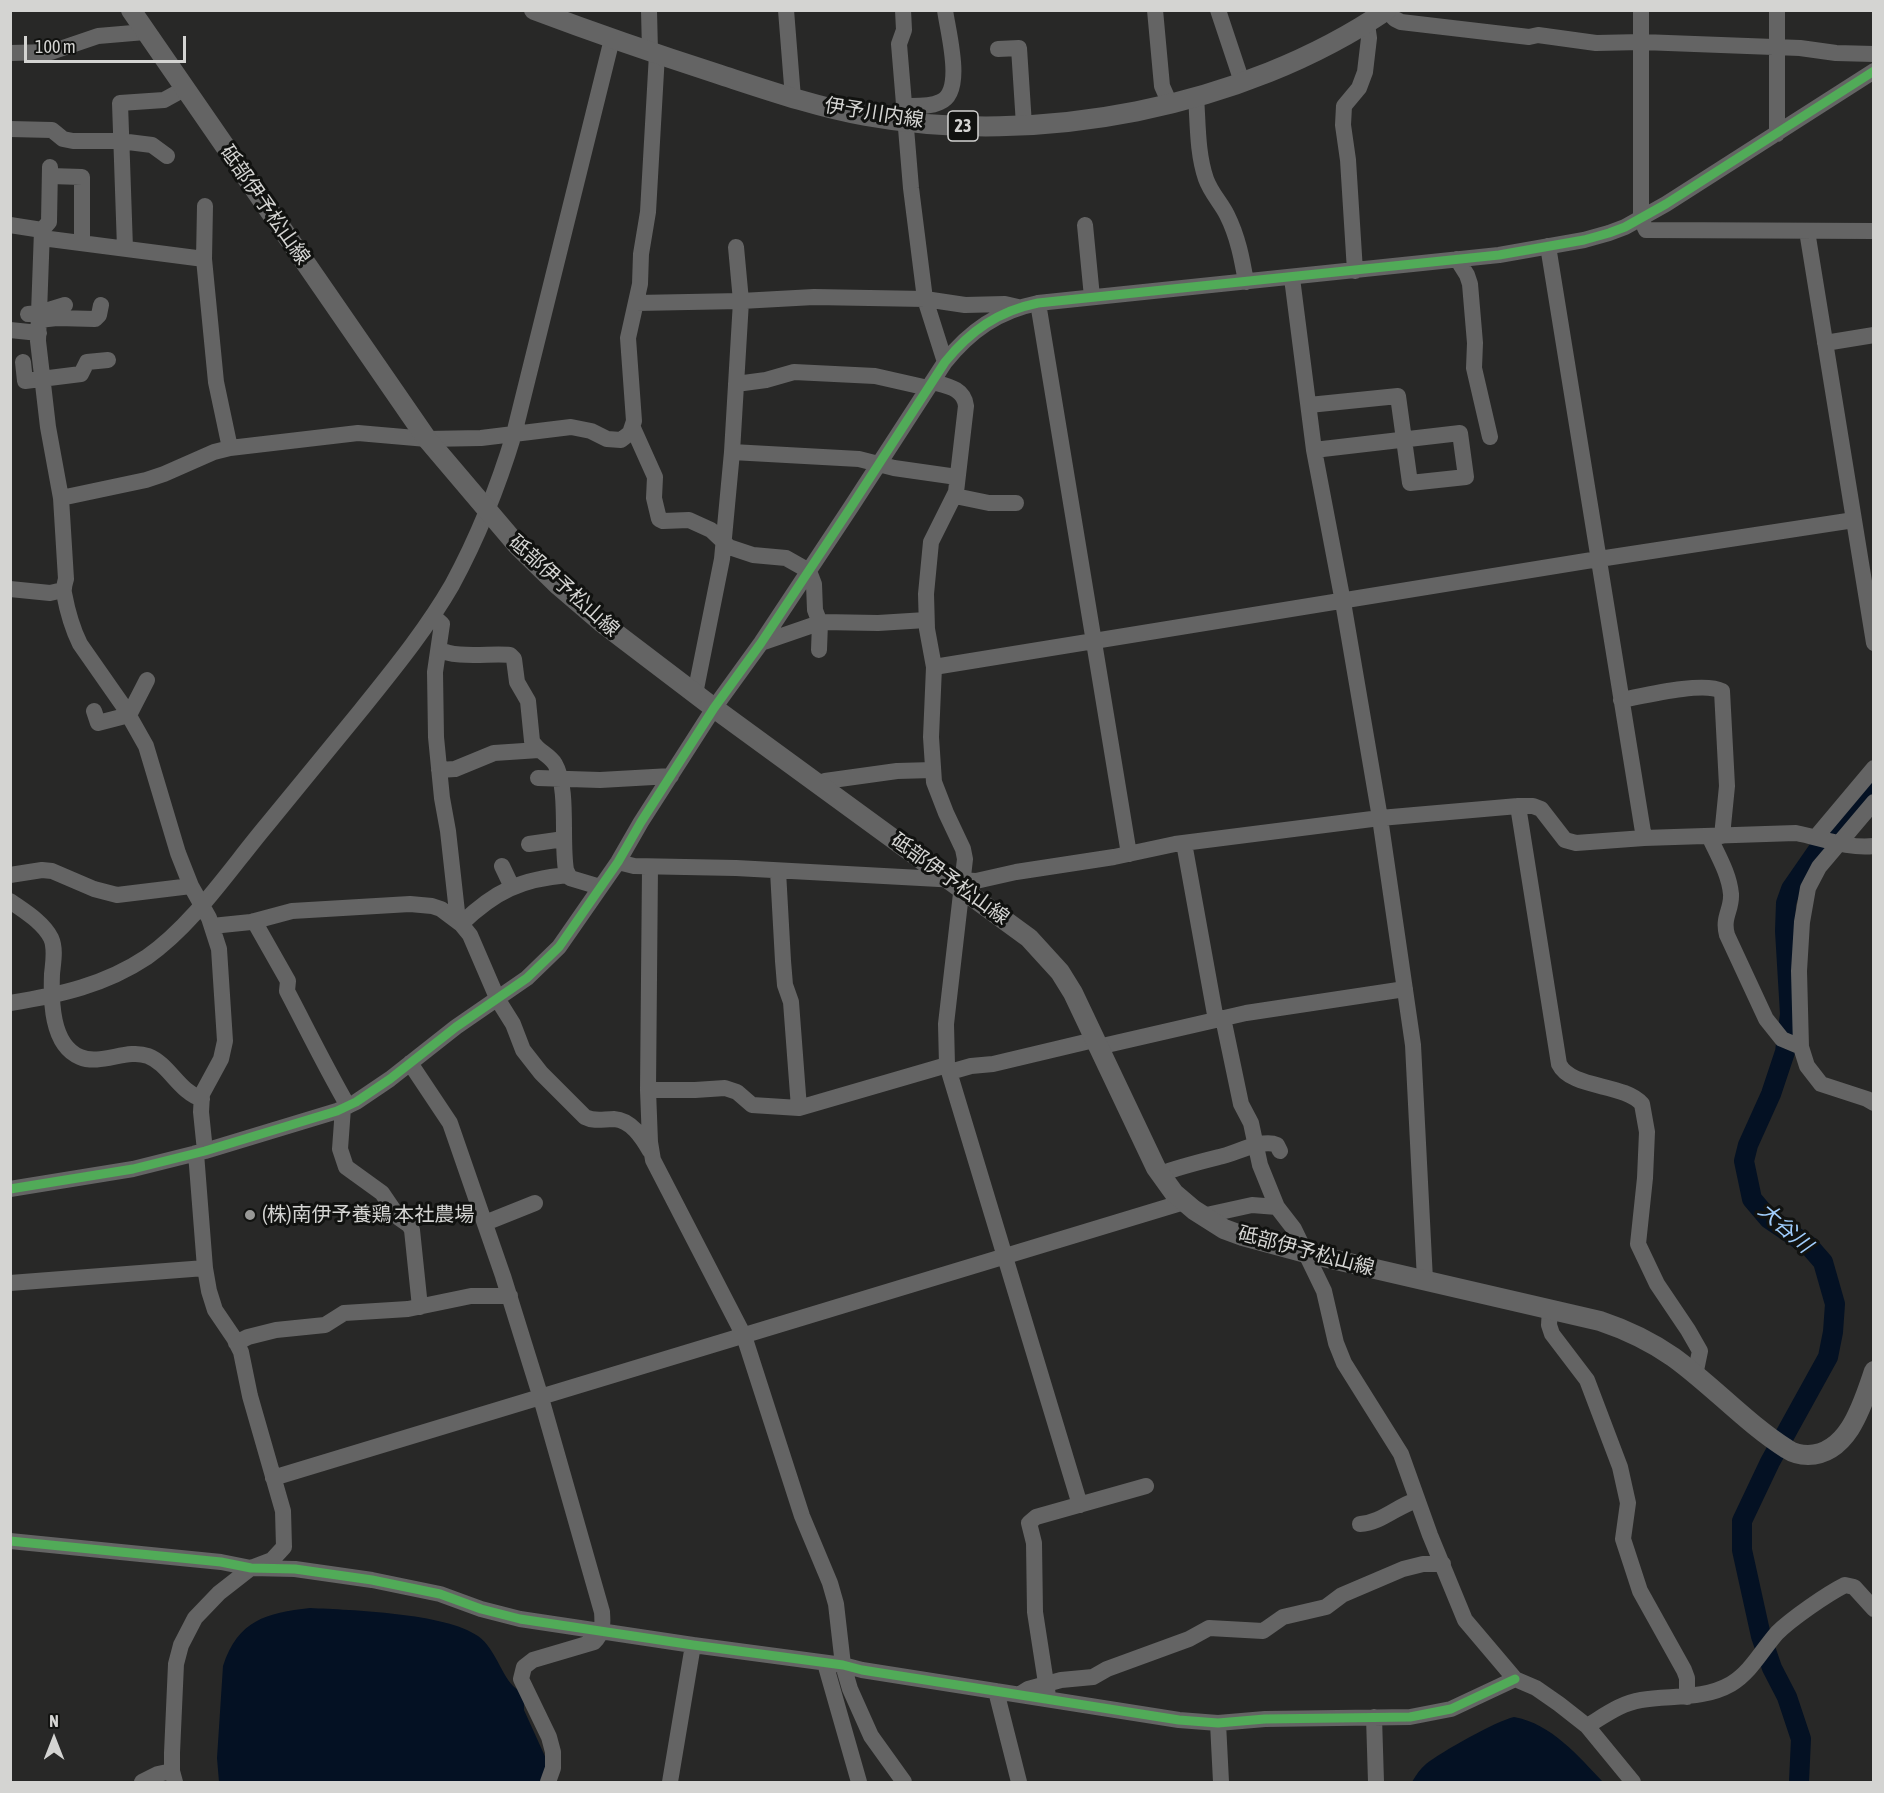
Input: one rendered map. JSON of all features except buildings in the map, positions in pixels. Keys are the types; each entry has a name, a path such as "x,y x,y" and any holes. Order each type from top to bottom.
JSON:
{"main road":[{"name":"砥部伊予松山線","path":"131,10 427,440 487,512 559,586 601,622 714,708 958,881 1048,956 1073,993 1160,1174 1184,1202 1224,1229 1243,1236 1305,1253 1600,1321 1631,1332 1659,1348 1695,1375 1788,1450 1808,1455 1827,1451 1849,1431 1874,1371"},
{"name":"伊予川内線","path":"534,10 612,39 793,98 867,116 904,113 964,126 1078,122 1170,104 1242,82 1312,53 1387,11"}],"street":[{"path":"61,498 146,480 214,452 230,448 358,433 427,440 501,437 571,427 582,428 614,440 626,438 633,428 634,421 628,338 636,303 648,212 654,53 649,10"},
{"path":"786,10 793,98"},
{"path":"903,10 904,30 899,44 904,113 925,299 945,362"},
{"path":"904,113 942,102 950,96 955,78 945,10"},
{"path":"1155,10 1162,86 1170,104"},
{"path":"1218,10 1242,82"},
{"path":"1641,10 1641,219 1646,230 1874,231"},
{"path":"1777,10 1777,134"},
{"path":"1387,11 1401,22 1529,37 1538,35 1582,42 1642,42 1874,54"},
{"path":"1355,271 1348,160 1343,124 1344,106 1359,88 1365,72 1369,38 1367,24"},
{"path":"10,53 51,52 98,36 145,32"},
{"path":"10,1003 51,997 94,984 130,967 163,945 202,904 404,656 433,616 468,553 501,477 514,434 612,39"},
{"path":"998,49 1019,48 1024,124"},
{"path":"10,1188 133,1169 201,1152 346,1107 375,1090 456,1027 527,978 559,947 618,862 640,822 714,708 761,643 945,362 960,343 987,321 1018,307 1038,303 1499,255 1610,233 1641,219 1874,71"},
{"path":"125,248 120,103 164,100 184,89"},
{"path":"1196,96 1200,155 1206,179 1212,194 1226,213 1235,232 1241,250 1246,282"},
{"path":"10,129 52,130 63,139 73,141 120,141 152,145 167,156"},
{"path":"82,243 82,177 50,172 50,222 42,234 36,320 48,427 61,498 66,579 63,590 74,632 80,644 129,715 146,746 178,853 191,886 212,926 221,965 225,1041 221,1059 202,1099 201,1152 205,1268 215,1310 241,1352 283,1511 284,1547 272,1560 251,1568 227,1586 195,1618 181,1645 176,1664 173,1777 158,1774 142,1782"},
{"path":"205,206 204,259 216,382 230,448"},
{"path":"10,225 82,243 204,259"},
{"path":"1085,225 1092,297"},
{"path":"1807,231 1874,642"},
{"path":"1548,246 1644,838"},
{"path":"695,694 711,622 723,543 732,452 741,302 736,247"},
{"path":"1457,259 1470,284 1475,343 1474,368 1490,437"},
{"path":"1292,278 1314,450 1380,818 1413,1045 1425,1280"},
{"path":"636,303 741,302 814,297 925,299 965,304 1005,304 1018,307"},
{"path":"1038,303 1129,854"},
{"path":"10,330 36,320 65,304"},
{"path":"36,320 95,319 99,315 101,305"},
{"path":"1825,343 1874,335"},
{"path":"23,362 25,381 81,374 87,362 108,360"},
{"path":"736,384 766,380 794,372 875,376 954,388 965,399 965,417 954,496 931,542 926,594 926,620 934,667 933,770 938,794 963,849 965,859 958,881 945,1024 948,1069 1080,1505"},
{"path":"1309,405 1398,396 1404,440 1314,450"},
{"path":"633,428 655,477 654,498 659,519 696,522 711,530 729,547 753,555 786,558 809,571 814,584 815,610 820,623 819,650"},
{"path":"732,452 859,459 957,477"},
{"path":"954,496 989,503 1016,503"},
{"path":"934,667 1597,559 1854,520"},
{"path":"10,589 50,593 63,590"},
{"path":"433,616 442,624 435,672 435,702 442,798 459,922"},
{"path":"761,643 820,623 926,620"},
{"path":"438,649 453,653 510,655 514,658 517,682 528,701 532,741 539,750 549,755 561,779 564,859 568,875 583,884 600,887"},
{"path":"94,711 98,723 129,715 147,680"},
{"path":"1621,700 1685,689 1716,688 1722,691 1727,786 1716,836 1730,886 1731,897 1725,926 1727,935 1766,1019 1792,1043 1814,1077 1821,1084 1874,1103"},
{"path":"439,770 455,769 494,753 539,750"},
{"path":"1816,837 1874,768"},
{"path":"821,785 825,781 897,771 933,770"},
{"path":"538,777 600,780 671,776"},
{"path":"1792,1043 1802,922 1808,888 1819,867 1874,802"},
{"path":"1518,806 1559,1064 1566,1075 1631,1096 1642,1104 1647,1132 1638,1244 1657,1284 1700,1351 1695,1375"},
{"path":"618,862 650,867 676,866 958,881 988,879 1016,872 1062,867 1184,843 1380,818 1518,806 1541,808 1565,840 1576,843 1644,838 1796,833 1840,844 1874,846"},
{"path":"529,844 564,839"},
{"path":"1184,843 1220,1019 1241,1104 1251,1123 1260,1165 1277,1208 1294,1229 1324,1291 1336,1343 1344,1363 1401,1454 1465,1620 1515,1679 1536,1688 1587,1726 1633,1782"},
{"path":"502,866 512,887"},
{"path":"650,867 648,1090 651,1152 656,1167 744,1336 802,1516 830,1583 836,1604 843,1665 863,1721 904,1782"},
{"path":"10,875 52,871 94,889 117,895 191,886"},
{"path":"777,871 785,985 790,1002 799,1107"},
{"path":"459,922 479,906 512,887 534,879 568,875"},
{"path":"10,901 36,921 51,938 53,947 51,997 63,1042 74,1053 86,1059 136,1055 150,1057 191,1094 202,1099"},
{"path":"212,926 255,921 292,911 411,904 432,906 449,913 470,935 498,1000 533,1063 585,1117 592,1120 623,1121 632,1127 651,1152"},
{"path":"255,921 288,981 287,990 346,1107 340,1149 346,1167 382,1193 399,1218 412,1230 420,1306"},
{"path":"648,1090 725,1088 737,1092 752,1105 799,1107 948,1069 993,1064 1246,1013 1405,989"},
{"path":"410,1063 450,1123 485,1223 541,1398 602,1612 603,1630 594,1642 533,1660 524,1667 521,1679 549,1737 553,1752 553,1768 548,1782"},
{"path":"1160,1174 1198,1161 1221,1157 1250,1146 1273,1143 1278,1145 1280,1151"},
{"path":"273,1478 1184,1202"},
{"path":"485,1223 535,1203"},
{"path":"1202,1216 1252,1206 1277,1208"},
{"path":"10,1283 205,1268"},
{"path":"236,1343 248,1337 276,1330 325,1325 344,1313 388,1311 471,1296 510,1296"},
{"path":"1550,1309 1549,1325 1552,1334 1587,1380 1620,1467 1628,1503 1623,1539 1625,1550 1640,1591 1684,1670 1687,1678 1687,1697"},
{"path":"1047,1692 1035,1612 1034,1543 1029,1523 1036,1517 1146,1486"},
{"path":"1360,1524 1371,1523 1402,1504 1417,1500"},
{"path":"10,1541 221,1562 251,1568 295,1569 372,1580 440,1594 520,1618 693,1646 825,1662 1020,1695 1028,1689 1179,1720 1218,1723 1265,1719 1410,1717 1450,1709 1515,1679"},
{"path":"1047,1692 1061,1680 1093,1677 1107,1669 1189,1639 1209,1628 1263,1631 1283,1617 1326,1607 1342,1595 1403,1569 1423,1564 1443,1564"},
{"path":"1587,1726 1620,1706 1639,1700 1687,1697 1729,1685 1741,1677 1786,1625 1845,1585 1854,1587 1874,1609"},
{"path":"669,1782 693,1646"},
{"path":"825,1662 859,1782"},
{"path":"996,1691 1018,1782"},
{"path":"1374,1718 1376,1782"},
{"path":"1218,1723 1221,1782"}],"water":[{"path":"310,1608 397,1614 421,1618 463,1628 478,1636 490,1649 513,1686 519,1690 524,1702 524,1710 548,1763 542,1782 219,1782 217,1758 223,1666 229,1651 246,1629 267,1616"},
{"path":"1514,1717 1540,1726 1563,1742 1603,1782 1412,1782 1418,1772 1433,1759 1482,1730"}],"waterway":[{"name":"大谷川","path":"1799,1782 1801,1739 1787,1697 1772,1668 1761,1636 1742,1550 1742,1521 1770,1462 1828,1357 1835,1304 1823,1262 1809,1246 1769,1219 1752,1199 1744,1161 1748,1145 1771,1094 1785,1052 1790,1014 1785,931 1786,903 1791,889 1818,850 1842,825 1874,784"}],"cycle path":[{"path":"10,1189 133,1169 205,1151 337,1111 356,1102 390,1079 456,1027 527,978 559,947 618,862 714,708 761,643 945,362 964,341 986,324 1010,311 1038,303 1499,255 1584,240 1609,233 1625,227 1666,204 1874,71"},
{"path":"10,1541 221,1562 251,1568 295,1569 372,1580 440,1594 481,1609 520,1619 843,1665 862,1670 1179,1720 1218,1723 1265,1719 1410,1717 1451,1709 1515,1679"}],"place":[{"name":"(株)南伊予養鶏 本社農場","path":"250,1215"}]}
